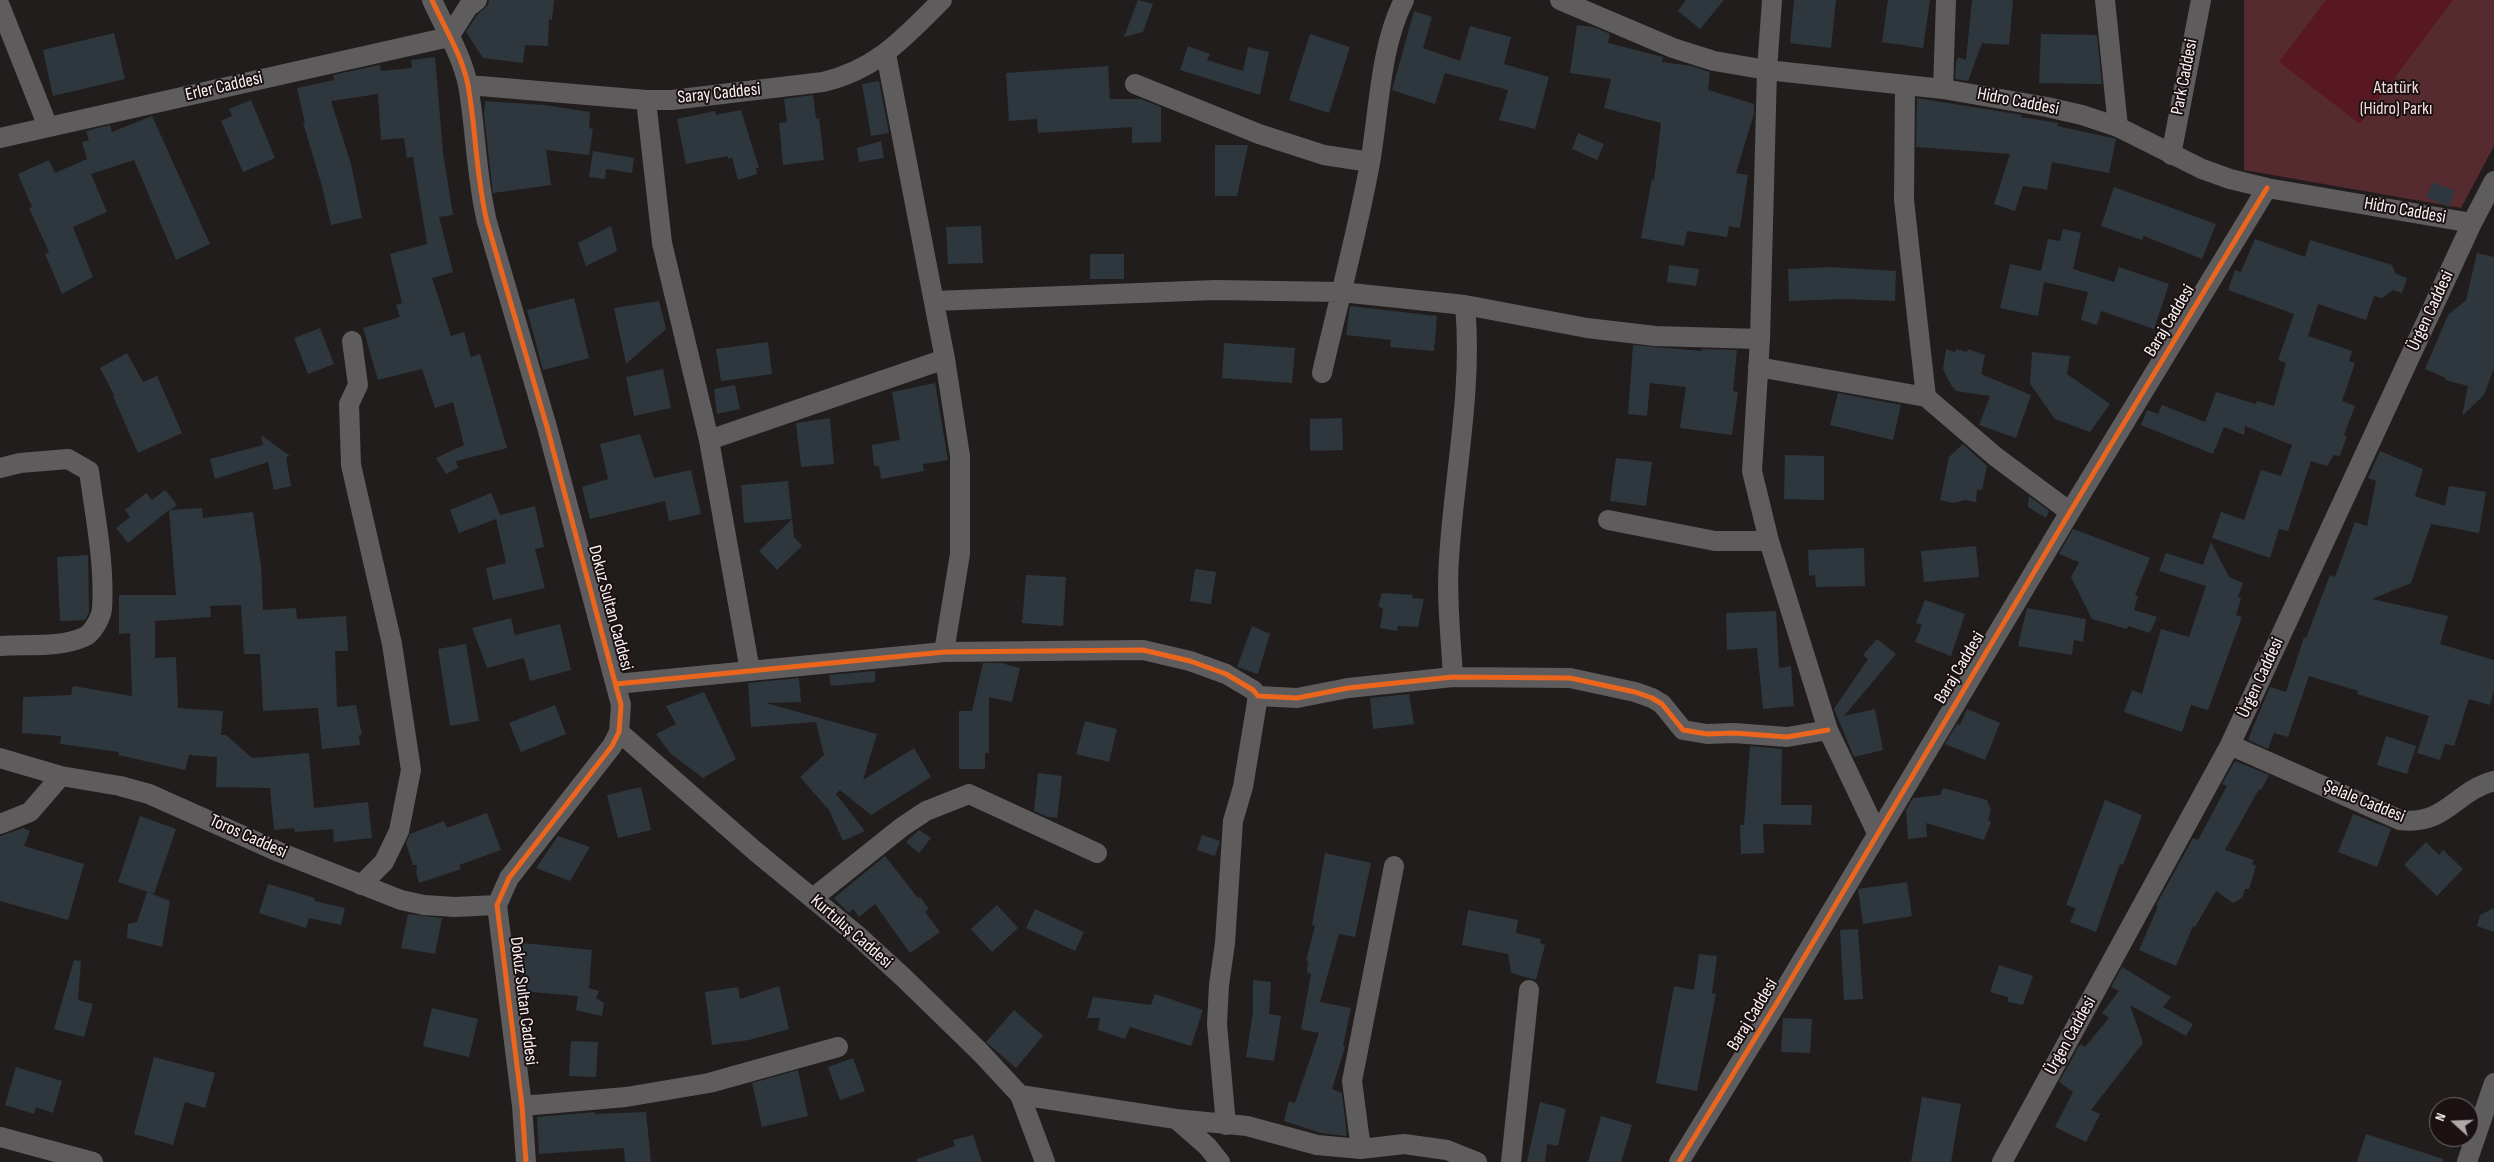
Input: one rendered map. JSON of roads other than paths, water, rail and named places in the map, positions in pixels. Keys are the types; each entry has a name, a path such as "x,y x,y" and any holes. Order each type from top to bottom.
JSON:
{"street":[{"name":"Dokuz Sultan Caddesi","path":"432,0 461,62 468,85 480,194 547,427 616,684 622,719 619,732 612,746 509,878 498,905 522,1106 526,1162"},
{"path":"449,37 468,7 476,0"},
{"name":"Saray Caddesi","path":"468,85 646,100 672,100 823,82 846,76 886,54 942,0"},
{"path":"1322,373 1350,259 1370,162 1388,50 1404,0"},
{"name":"Hidro Caddesi","path":"1560,0 1673,48 1714,61 1767,70 1944,89 2082,115 2118,127 2202,169 2267,188 2472,223"},
{"path":"1772,0 1767,70 1760,339 1752,471 1769,541 1828,730 1877,833"},
{"path":"1944,89 1946,0"},
{"path":"2105,0 2118,127"},
{"name":"Park Caddesi","path":"2171,154 2201,0"},
{"path":"0,6 48,127"},
{"name":"Erler Caddesi","path":"0,138 449,37"},
{"path":"886,54 945,359 960,456 960,554 944,652"},
{"path":"1135,84 1259,134 1324,155 1370,162"},
{"path":"1905,86 1904,200 1926,397"},
{"path":"646,100 662,243 710,440 750,671"},
{"name":"Ürgen Caddesi","path":"2002,1162 2116,957 2230,745 2472,223 2494,181"},
{"name":"Baraj Caddesi","path":"1679,1162 1778,1001 2070,512 2267,188"},
{"path":"934,301 1216,290 1341,292 1465,305 1586,328 1655,336 1760,339"},
{"path":"1453,677 1449,561 1467,370 1468,337 1465,305"},
{"path":"352,342 358,385 349,404 351,465 392,644 411,770 400,831 384,862 361,885"},
{"path":"710,440 945,359"},
{"path":"1758,367 1926,397 1996,457 2070,512"},
{"path":"0,468 20,463 68,459 89,471 100,547 102,611 96,625 86,637 65,642 0,646"},
{"path":"1608,520 1715,541 1769,541"},
{"path":"616,684 944,652 1143,650 1190,661 1226,674 1253,690 1258,696 1297,698 1348,688 1453,677 1570,678 1602,684 1652,698 1662,704 1683,730 1707,734 1787,737 1828,730"},
{"path":"1226,1125 1217,1024 1219,985 1225,944 1233,821 1243,787 1258,696"},
{"name":"Kurtuluş Caddesi","path":"619,732 904,978 1020,1095 1045,1162"},
{"name":"Şelale Caddesi","path":"2230,745 2400,820 2409,822 2434,817 2471,789 2494,781"},
{"name":"Toros Caddesi","path":"0,758 61,776 120,786 149,794 361,885 424,905 455,908 498,905"},
{"path":"0,824 30,812 61,776"},
{"path":"813,898 902,827 926,811 969,794 1097,853"},
{"path":"1361,1149 1352,1081 1394,866"},
{"path":"1511,1162 1529,990"},
{"path":"522,1106 626,1097 710,1083 838,1047"},
{"path":"2467,1162 2494,1083"},
{"path":"1020,1095 1120,1108 1176,1119 1247,1126 1317,1145 1361,1149 1404,1144 1447,1150 1477,1162"},
{"path":"1176,1119 1208,1146 1220,1162"},
{"path":"0,1137 52,1157 93,1162"}],"park label":[{"name":"Atatürk (Hidro) Parkı","path":"2396,98"}]}
